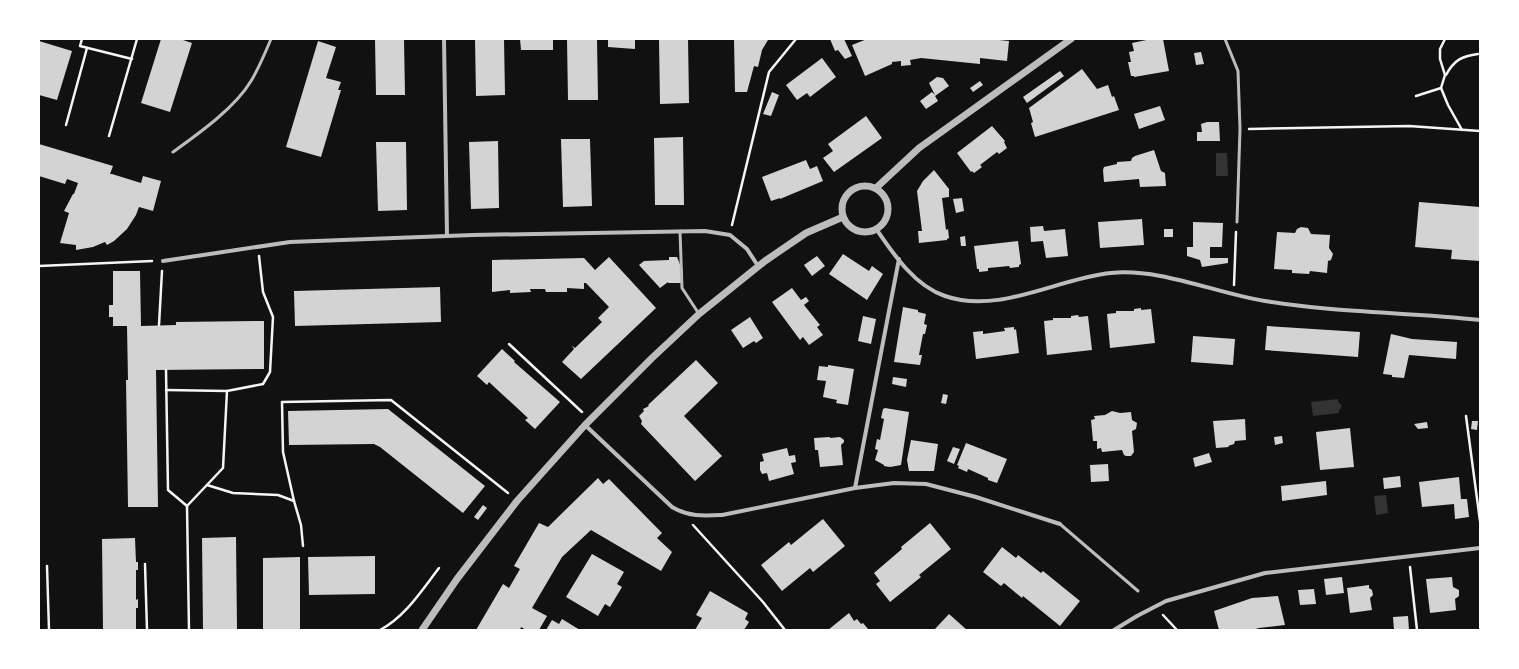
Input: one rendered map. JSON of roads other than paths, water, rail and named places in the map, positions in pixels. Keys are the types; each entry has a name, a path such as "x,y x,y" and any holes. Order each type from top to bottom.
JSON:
{"street":[{"path":"444,39 447,236"},
{"path":"876,188 919,148 1063,41 1072,39"},
{"path":"862,186 876,188 882,192 888,205 888,213 882,226 877,230 863,233 851,228 843,217 843,203 845,197 850,192 862,186"},
{"path":"422,630 457,579 517,501 588,422 652,358 699,314 758,266 806,233 843,217"},
{"path":"877,230 898,259 921,282 932,290 945,296 962,300 983,301 1008,298 1089,277 1110,273 1128,272 1152,274 1234,296 1300,306 1480,320"},
{"path":"163,261 290,242 447,236 705,231 730,235 747,250 758,266"},
{"path":"855,488 898,259"},
{"path":"588,422 672,507 682,513 705,516 722,515 855,488 894,483 926,484 976,497 1060,524"},
{"path":"1114,630 1154,606 1175,598 1265,573 1480,548"}],"lane":[{"path":"173,152 217,119 236,100 251,82 271,39"},
{"path":"1225,39 1238,70 1240,129 1237,222"},
{"path":"680,231 682,288 699,314"},
{"path":"1060,524 1138,591"}]}
